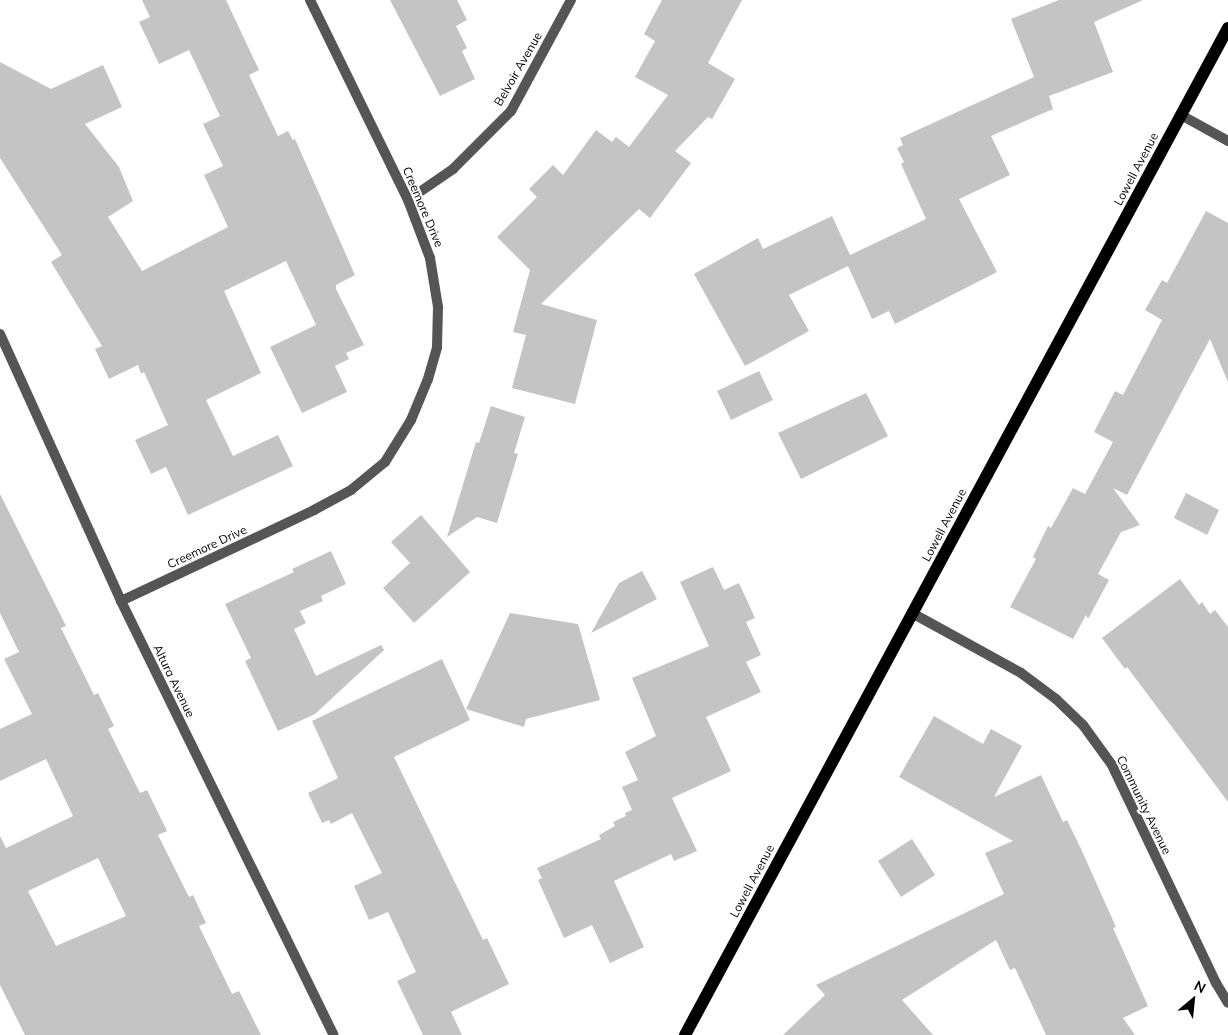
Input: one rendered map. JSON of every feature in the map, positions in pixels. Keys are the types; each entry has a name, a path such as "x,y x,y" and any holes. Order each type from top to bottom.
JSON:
{"main road":[{"name":"Lowell Avenue","path":"685,1035 1228,28"}],"street":[{"name":"Creemore Drive","path":"121,601 314,510 351,490 385,462 411,420 428,379 437,347 438,307 430,258 408,200 310,0"},
{"name":"Belvoir Avenue","path":"408,200 454,169 510,111 571,0"},
{"path":"1181,115 1228,141"},
{"name":"Altura Avenue","path":"0,334 121,601 334,1035"},
{"name":"Community Avenue","path":"912,613 1021,674 1056,699 1083,724 1112,765 1216,983 1228,1003"}],"building":[{"path":"142,0 226,0 259,70 249,75 278,136 288,131 293,140 295,139 355,275 336,285 336,289 364,345 346,353 349,359 335,366 347,392 302,413 270,347 316,325 286,261 224,291 261,373 206,400 233,456 278,435 293,466 188,515 166,467 151,474 135,440 168,425 144,372 141,374 138,365 109,379 95,349 102,346 51,262 62,255 0,158 0,62 51,89 103,65 122,107 85,124 119,167 133,201 108,217 142,271 228,227 204,175 223,166 203,124 220,116 189,50 159,64 139,22 150,17"},
{"path":"390,0 457,0 467,20 456,26 467,48 462,51 475,79 440,96"},
{"path":"662,0 742,0 708,63 735,79 712,119 708,117 675,151 691,163 650,218 639,209 541,304 597,320 575,404 512,388 526,335 513,332 530,270 497,237 537,197 529,189 553,165 563,175 596,130 612,142 616,137 629,147 668,95 635,77 655,41 644,34"},
{"path":"1059,0 1143,0 1094,22 1113,72 1049,96 1053,109 991,136 1010,175 959,199 997,272 895,324 889,311 872,319 848,266 789,295 809,331 745,366 694,274 758,238 763,249 832,216 850,255 926,219 901,164 904,162 897,148 903,145 900,138 1034,77 1011,19"},
{"path":"1206,211 1228,223 1228,382 1210,339 1127,495 1113,488 1140,525 1121,532 1098,574 1109,580 1088,619 1086,615 1073,639 1010,607 1036,559 1033,557 1048,526 1051,528 1073,488 1085,494 1113,442 1094,432 1115,391 1123,395 1162,320 1145,310 1162,280 1167,283"},
{"path":"759,371 773,400 731,420 717,391"},
{"path":"866,393 888,436 801,479 778,433"},
{"path":"491,406 525,417 514,453 518,454 497,523 477,517 447,537 476,442 479,443"},
{"path":"1186,493 1219,510 1207,535 1174,518"},
{"path":"0,494 66,626 61,628 94,695 98,693 114,726 108,729 140,793 147,790 167,831 158,835 189,897 193,895 206,923 199,926 232,994 239,991 261,1035 25,1035 0,985 0,836 6,848 73,816 46,759 0,781 0,729 32,714 4,659 19,652 0,613","holes":["98,858 126,916 56,946 28,891"]},
{"path":"421,515 470,572 414,623 383,588 410,563 391,542"},
{"path":"331,551 346,584 321,596 323,601 300,611 306,623 294,629 316,676 381,645 384,650 315,714 278,731 245,661 251,658 225,604 294,572 292,569"},
{"path":"713,567 724,590 739,583 755,618 746,622 761,655 746,662 761,692 706,717 731,771 672,798 697,851 674,861 671,854 614,881 644,947 610,963 592,925 564,938 538,880 542,878 537,868 601,839 599,835 615,826 613,822 626,816 625,813 632,810 622,787 638,780 625,752 656,736 632,678 709,646 680,582"},
{"path":"642,571 657,599 591,633 619,583"},
{"path":"1180,579 1199,605 1202,602 1210,614 1215,610 1228,627 1228,802 1127,667 1125,669 1102,638"},
{"path":"510,613 578,624 600,700 526,719 524,727 466,709"},
{"path":"442,659 470,720 394,757 483,940 487,938 509,984 451,1012 462,1035 423,1035 397,981 416,972 388,912 369,920 354,886 382,873 352,813 331,824 329,820 322,823 308,793 338,778 312,721"},
{"path":"934,716 983,744 991,729 1022,746 994,797 1041,775 1063,822 1067,820 1082,851 1116,927 1113,928 1148,1006 1123,1018 1135,1035 1046,1035 1015,968 1010,970 996,940 902,1000 933,1035 783,1035 825,995 816,985 1004,894 985,853 1013,841 899,777"},
{"path":"912,839 935,875 901,897 878,861"}]}
